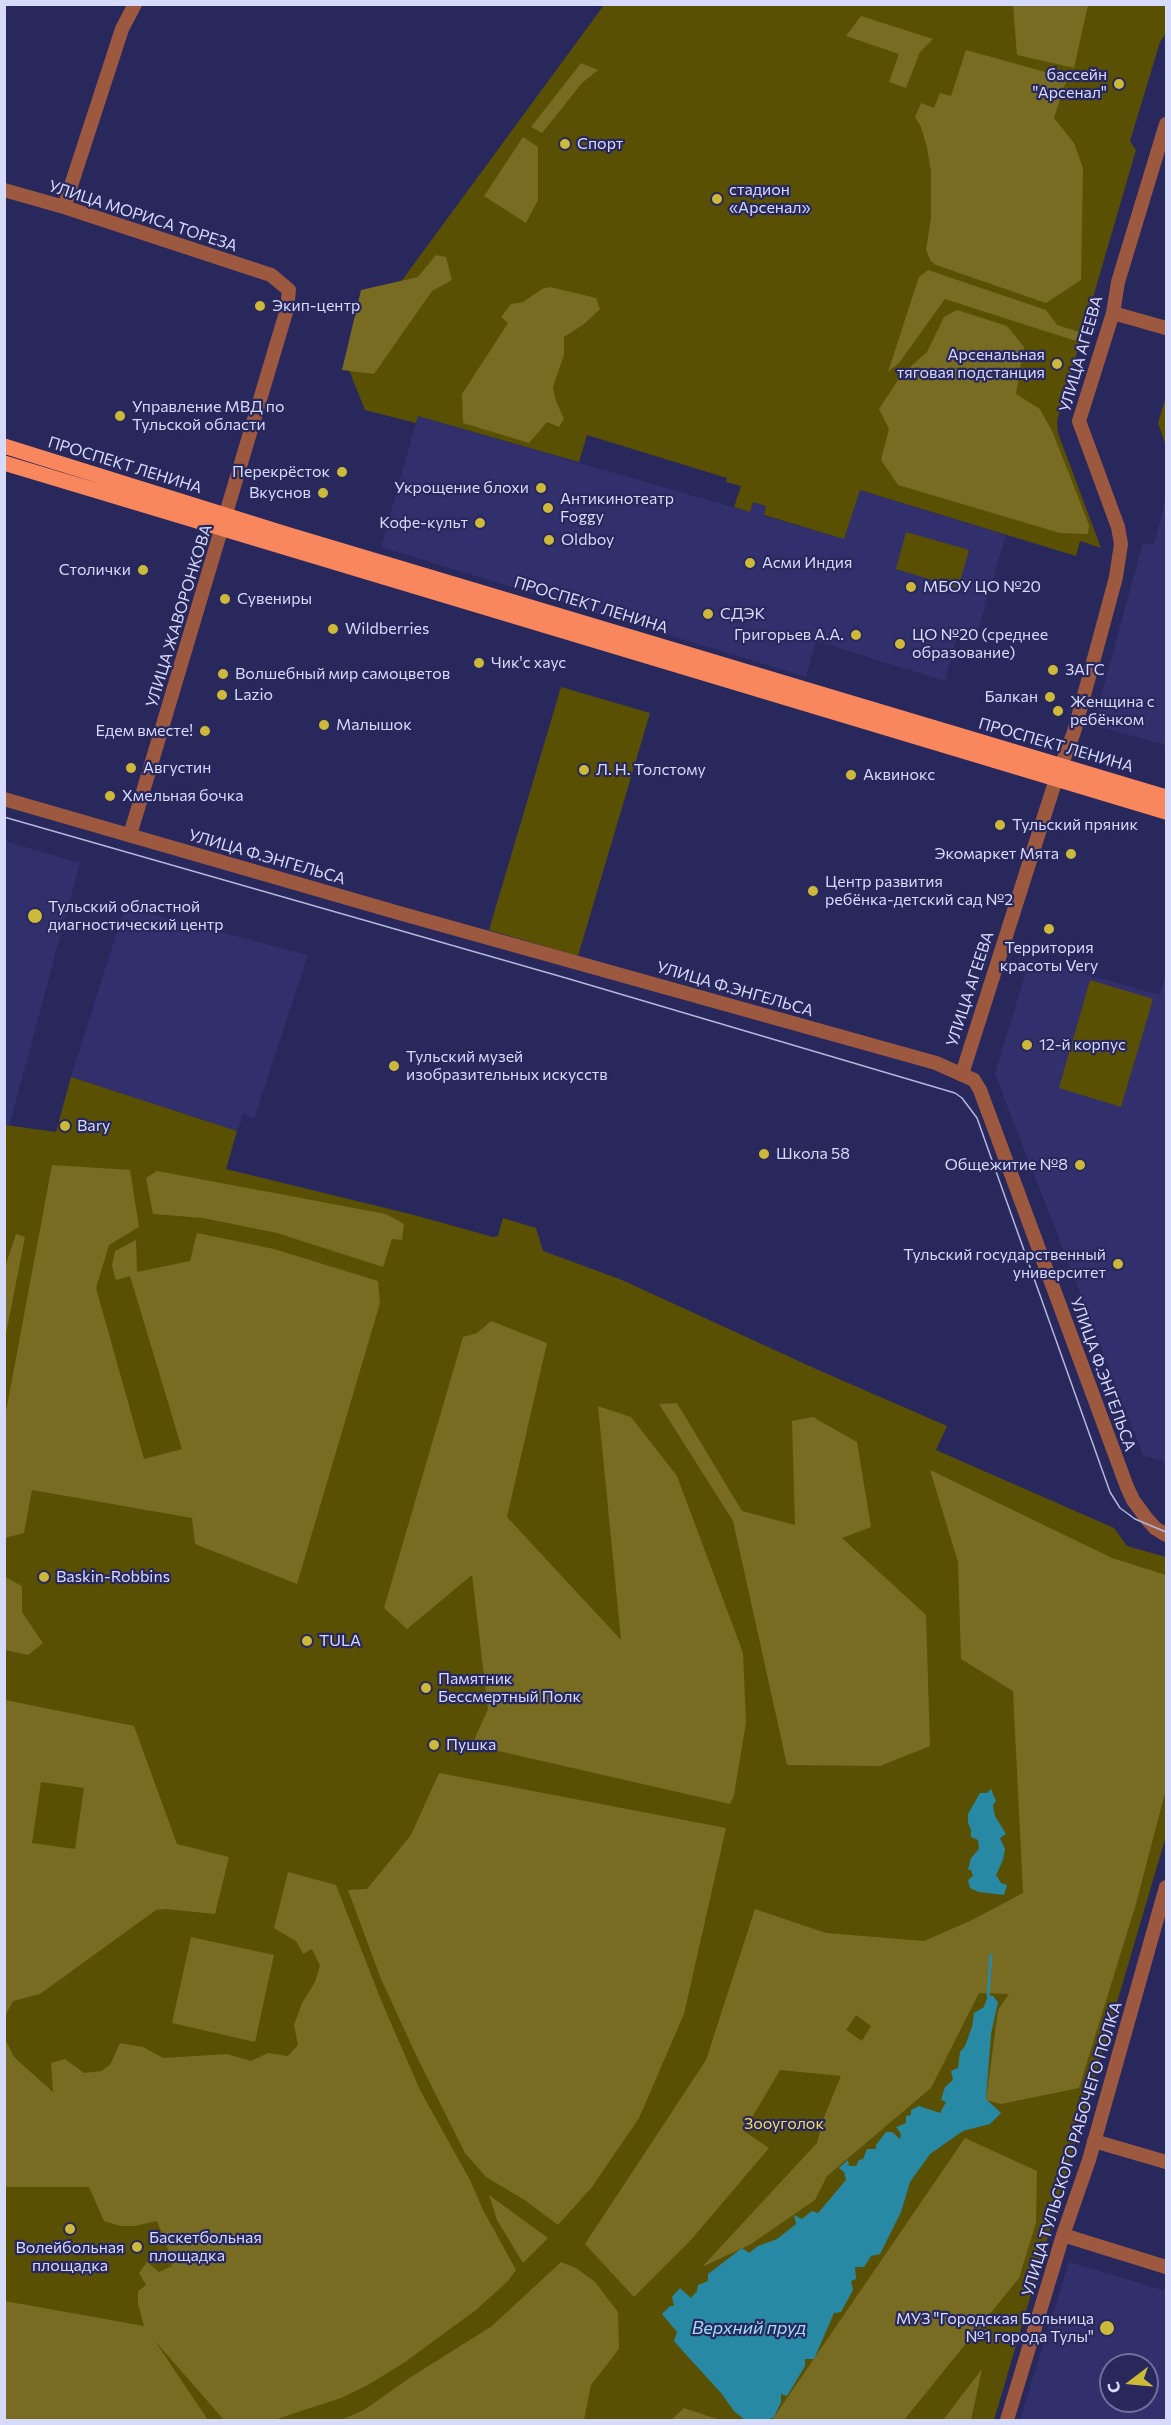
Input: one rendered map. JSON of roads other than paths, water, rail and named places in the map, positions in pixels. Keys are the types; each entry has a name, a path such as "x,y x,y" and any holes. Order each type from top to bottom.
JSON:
{"main road":[{"name":"ПРОСПЕКТ ЛЕНИНА","path":"4,446 225,522"},
{"name":"ПРОСПЕКТ ЛЕНИНА","path":"4,464 225,522 1059,772 1167,812"},
{"name":"ПРОСПЕКТ ЛЕНИНА","path":"1059,772 1167,797"}],"street":[{"path":"64,207 122,29 135,4"},
{"name":"УЛИЦА АГЕЕВА","path":"962,1074 1059,772 1074,732 1116,577 1121,544 1118,527 1079,421 1113,313 1118,282 1167,124"},
{"name":"УЛИЦА МОРИСА ТОРЕЗА","path":"4,190 64,207 272,275"},
{"name":"УЛИЦА ЖАВОРОНКОВА","path":"130,835 225,522 289,299 289,290 272,275"},
{"path":"1113,313 1167,328"},
{"name":"УЛИЦА Ф.ЭНГЕЛЬСА","path":"4,799 399,913 925,1060 974,1080 980,1090 1133,1500 1155,1528 1167,1535"},
{"name":"УЛИЦА ТУЛЬСКОГО РАБОЧЕГО ПОЛКА","path":"1007,2421 1094,2141 1167,1887"},
{"path":"1094,2141 1167,2162"},
{"path":"1063,2235 1167,2267"}],"water":[{"path":"991,1789 996,1801 993,1805 995,1816 1006,1834 1000,1838 1005,1849 996,1875 1001,1883 1007,1885 1004,1895 979,1892 970,1888 968,1880 973,1876 971,1870 968,1870 971,1858 979,1849 978,1840 971,1837 968,1814 980,1793 987,1793"},
{"name":"Верхний пруд","path":"988,1995 993,1996 998,2002 991,2034 986,2099 1001,2113 990,2124 963,2131 930,2154 910,2182 901,2212 880,2254 871,2256 864,2267 855,2267 856,2279 851,2281 853,2290 841,2312 834,2313 814,2359 805,2359 805,2366 787,2396 781,2394 781,2402 774,2417 768,2420 745,2420 734,2411 721,2393 674,2341 677,2332 662,2314 670,2306 674,2306 672,2297 680,2288 691,2298 697,2291 698,2285 708,2281 708,2274 742,2248 749,2253 758,2246 777,2239 796,2224 794,2215 802,2219 812,2211 818,2213 846,2180 844,2172 839,2168 848,2160 849,2166 856,2166 859,2160 863,2159 867,2149 876,2149 876,2145 886,2132 892,2132 900,2139 901,2134 896,2127 906,2123 906,2116 911,2115 911,2110 919,2106 940,2113 946,2102 941,2100 945,2087 953,2080 951,2071 958,2068 960,2052 965,2046 972,2027 974,2013 984,2007"}],"waterway":[{"path":"988,1995 991,1955"}],"tram line":[{"path":"4,817 566,978 955,1093 962,1098 977,1118 1110,1492 1120,1508 1135,1519 1166,1532"}],"place":[{"name":"бассейн \"Арсенал\"","path":"1119,84"},
{"name":"Спорт","path":"565,144"},
{"name":"стадион «Арсенал»","path":"717,199"},
{"name":"Экип-центр","path":"260,306"},
{"name":"Арсенальная тяговая подстанция","path":"1057,364"},
{"name":"Управление МВД по Тульской области","path":"120,416"},
{"name":"Перекрёсток","path":"342,472"},
{"name":"Укрощение блохи","path":"541,488"},
{"name":"Вкуснов","path":"323,493"},
{"name":"Антикинотеатр Foggy","path":"548,508"},
{"name":"Кофе-культ","path":"480,523"},
{"name":"Oldboy","path":"549,540"},
{"name":"Асми Индия","path":"750,563"},
{"name":"Столички","path":"143,570"},
{"name":"МБОУ ЦО №20","path":"911,587"},
{"name":"Сувениры","path":"225,599"},
{"name":"СДЭК","path":"708,614"},
{"name":"Wildberries","path":"333,629"},
{"name":"Григорьев А.А.","path":"856,635"},
{"name":"ЦО №20 (среднее образование)","path":"900,644"},
{"name":"Чик'с хаус","path":"479,663"},
{"name":"ЗАГС","path":"1053,670"},
{"name":"Волшебный мир самоцветов","path":"223,674"},
{"name":"Lazio","path":"222,695"},
{"name":"Балкан","path":"1050,697"},
{"name":"Женщина с ребëнком","path":"1058,711"},
{"name":"Малышок","path":"324,725"},
{"name":"Едем вместе!","path":"205,731"},
{"name":"Августин","path":"131,768"},
{"name":"Л. Н. Толстому","path":"584,770"},
{"name":"Аквинокс","path":"851,775"},
{"name":"Хмельная бочка","path":"110,796"},
{"name":"Тульский пряник","path":"1000,825"},
{"name":"Экомаркет Мята","path":"1071,854"},
{"name":"Центр развития ребёнка-детский сад №2","path":"813,891"},
{"name":"Тульский областной диагностический центр","path":"35,916"},
{"name":"Территория красоты Very","path":"1049,929"},
{"name":"12-й корпус","path":"1027,1045"},
{"name":"Тульский музей изобразительных искусств","path":"394,1066"},
{"name":"Bary","path":"65,1126"},
{"name":"Школа 58","path":"764,1154"},
{"name":"Общежитие №8","path":"1080,1165"},
{"name":"Тульский государственный университет","path":"1118,1264"},
{"name":"Baskin-Robbins","path":"44,1577"},
{"name":"TULA","path":"307,1641"},
{"name":"Памятник Бессмертный Полк","path":"426,1688"},
{"name":"Пушка","path":"434,1745"},
{"name":"Волейбольная площадка","path":"70,2229"},
{"name":"Баскетбольная площадка","path":"137,2247"},
{"name":"МУЗ \"Городская Больница №1 города Тулы\"","path":"1107,2328"}],"park label":[{"name":"Зооуголок","path":"784,2124"}]}
